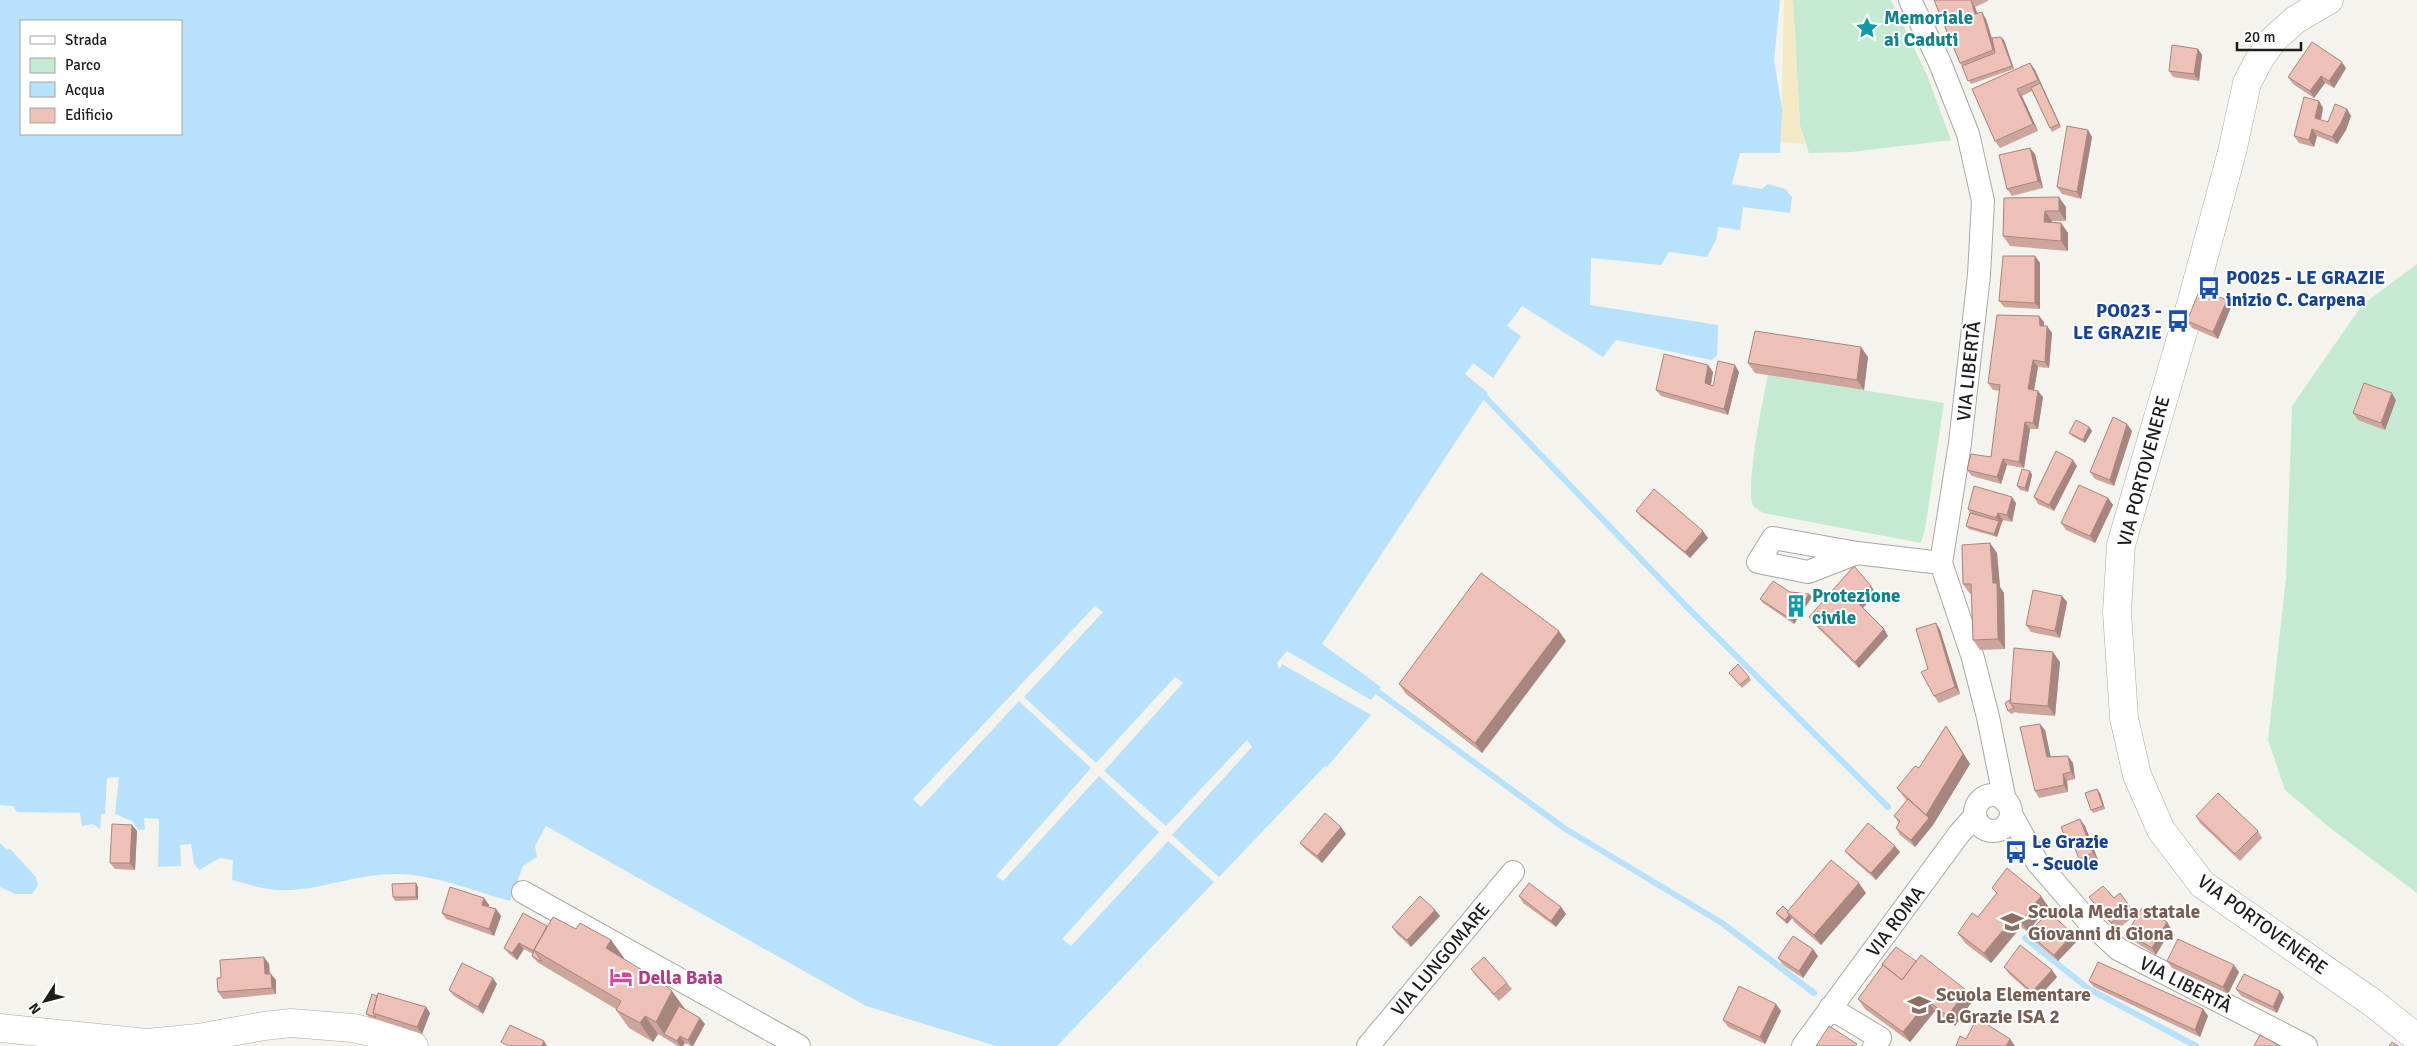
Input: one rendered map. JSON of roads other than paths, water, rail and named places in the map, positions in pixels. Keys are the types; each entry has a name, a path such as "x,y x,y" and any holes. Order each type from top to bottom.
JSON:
{"main road":[{"name":"VIA PORTOVENERE","path":"2329,0 2295,20 2273,40 2259,60 2247,83 2232,152 2204,259 2121,545 2117,612 2124,718 2136,775 2161,830 2202,884 2373,1002 2417,1038"},
{"path":"0,1028 147,1043 198,1038 264,1026 291,1024 352,1028 404,1040 414,1046"}],"street":[{"name":"VIA LIBERTÀ","path":"1910,0 1940,63 1968,134 1983,201 1979,275 1960,443 1941,563 1973,658 1994,746 1993,815 2088,921 2118,949 2306,1046"},
{"path":"1857,553 1941,563"},
{"name":"VIA ROMA","path":"1803,1046 1959,834 1993,815"},
{"name":"VIA LUNGOMARE","path":"1368,1046 1513,872"},
{"path":"523,892 799,1046"},
{"path":"1830,1008 1880,1038 1874,1046"}],"water":[{"path":"0,0 1780,0 1774,60 1782,109 1780,153 1740,153 1732,184 1762,189 1768,184 1785,189 1792,197 1790,213 1743,207 1740,230 1718,227 1716,240 1707,257 1669,252 1661,265 1591,258 1590,305 1718,325 1717,356 1711,360 1616,340 1603,357 1522,306 1507,326 1521,336 1493,378 1473,363 1465,374 1488,393 1322,644 1381,687 1371,700 1287,651 1277,663 1279,669 1282,664 1371,715 1327,767 1325,766 1219,877 1172,835 1252,747 1247,740 1166,826 1104,771 1183,683 1175,677 1096,763 1024,697 1103,612 1095,606 913,799 921,807 1019,701 1091,768 996,876 1003,881 1099,776 1159,832 1062,939 1071,946 1168,841 1214,882 1057,1046 996,1046 866,1006 546,826 535,846 537,857 523,866 510,901 441,880 398,874 368,876 292,890 265,889 232,880 233,860 220,858 199,870 194,864 191,844 180,845 181,866 158,867 159,819 144,818 145,830 138,830 132,821 115,814 119,777 107,778 105,814 101,814 100,829 93,824 82,826 80,813 17,812 13,806 0,805"},
{"path":"0,843 7,850 10,849 36,877 38,885 32,894 15,894 0,887"}],"waterway":[{"path":"1485,397 1686,606 1888,807"},
{"path":"1378,692 1564,828 1722,923 1814,993"},
{"path":"2025,938 2089,989 2196,1046"}],"place":[{"name":"Memoriale ai Caduti","path":"1867,28"},
{"name":"PO025 - LE GRAZIE inizio C. Carpena","path":"2209,288"},
{"name":"PO023 - LE GRAZIE","path":"2178,321"},
{"name":"Protezione civile","path":"1796,606"},
{"name":"Le Grazie - Scuole","path":"2016,852"},
{"name":"Scuola Media statale Giovanni di Giona","path":"2012,922"},
{"name":"Della Baia","path":"621,977"},
{"name":"Scuola Elementare Le Grazie ISA 2","path":"1919,1005"}]}
